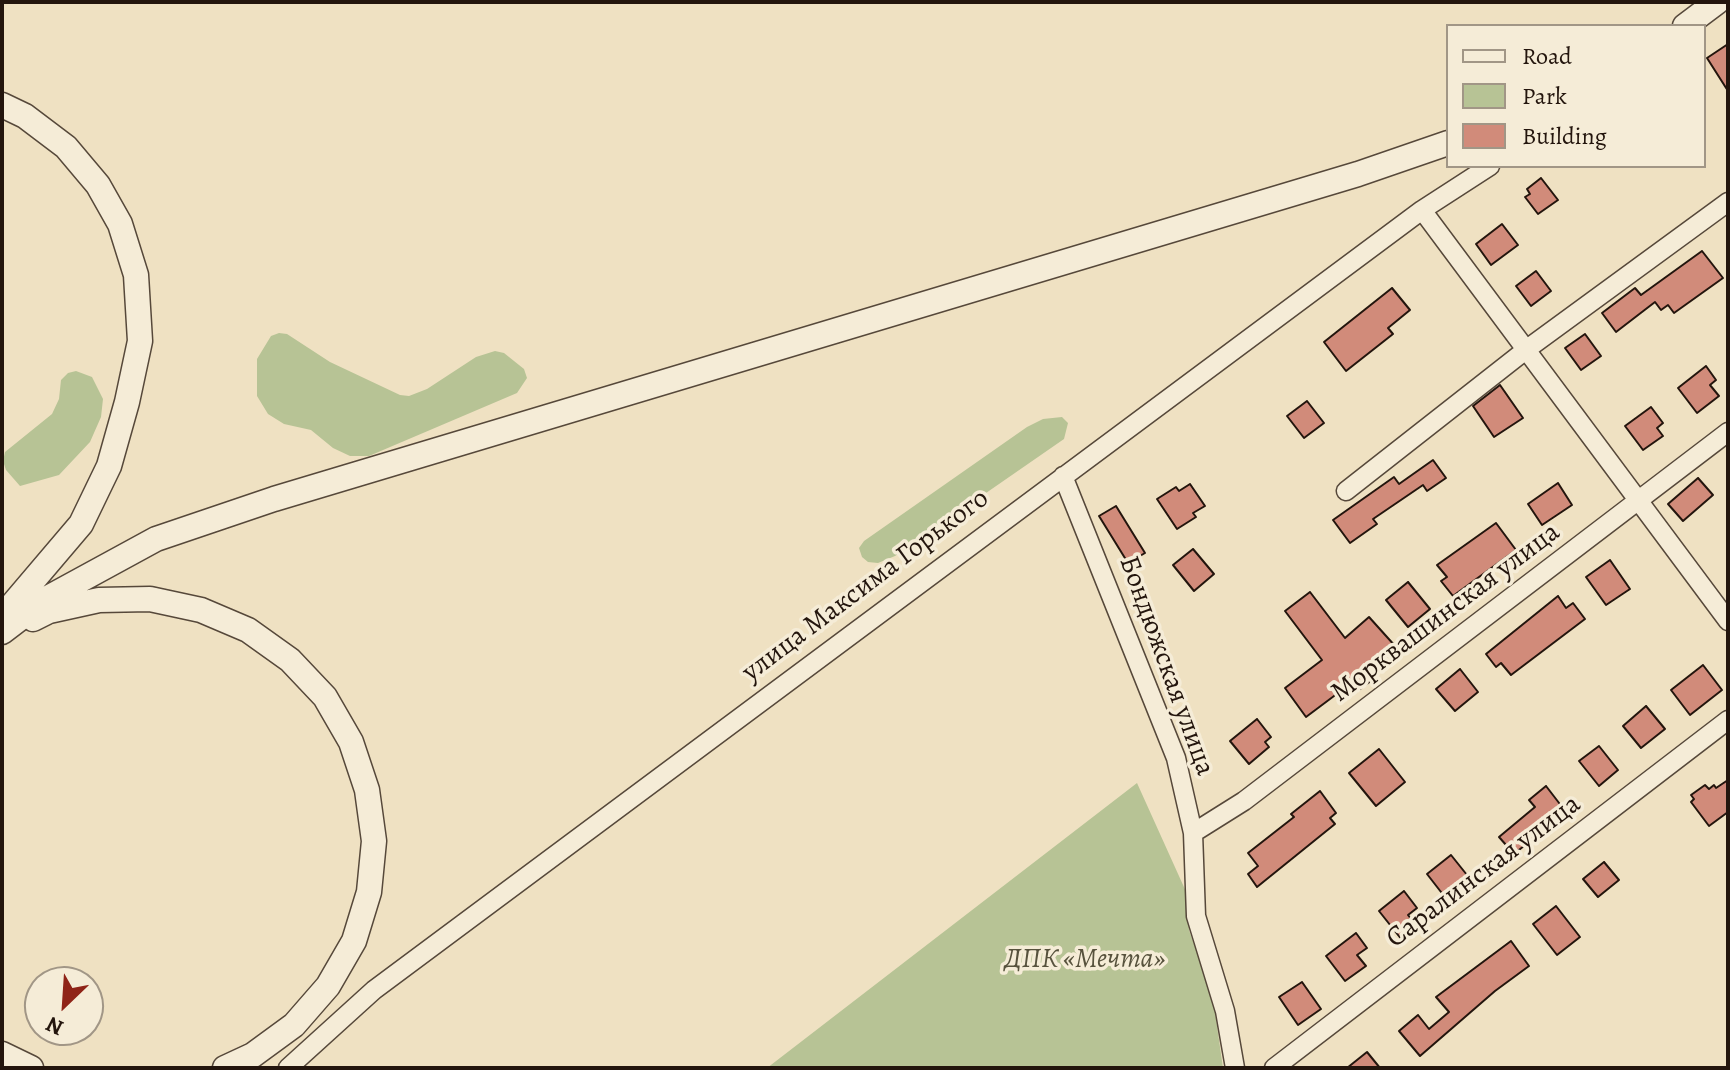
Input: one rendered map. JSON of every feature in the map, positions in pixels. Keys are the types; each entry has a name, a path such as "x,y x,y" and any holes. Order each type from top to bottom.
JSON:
{"street":[{"path":"1688,24 1717,2"},
{"path":"2,105 25,116 66,147 98,185 120,224 136,275 140,341 109,466 81,524 2,617"},
{"path":"2,633 44,600 156,539 274,499 1358,174 1446,144"},
{"name":"улица Максима Горького","path":"288,1068 374,990 1422,210 1487,168"},
{"path":"1346,491 1527,349 1728,202"},
{"path":"1422,210 1527,349 1637,503 1728,621"},
{"name":"Морквашинская улица","path":"1193,833 1244,801 1728,432"},
{"name":"Бондюжская улица","path":"1063,476 1176,758 1193,833 1196,916 1225,1011 1235,1068"},
{"path":"2,633 49,611 99,600 150,599 201,610 248,630 290,660 325,697 351,742 367,790 374,841 369,892 354,941 328,986 294,1025 253,1055 225,1068"},
{"name":"Саралинская улица","path":"1274,1068 1728,720"},
{"path":"2,1054 31,1068"}],"green space":[{"path":"287,334 330,362 400,395 409,396 427,389 476,357 495,351 504,353 524,369 527,378 517,393 369,456 350,456 333,448 311,430 284,424 268,414 257,396 257,359 271,336"},
{"path":"76,371 92,377 103,399 101,417 90,442 59,475 20,486 6,470 3,461 5,452 52,414 59,399 61,380 68,373"},
{"path":"1062,417 1068,423 1064,439 895,556 878,563 868,562 862,557 859,548 864,541 1027,427 1043,419"},
{"name":"ДПК «Мечта»","path":"1137,783 1188,896 1189,930 1213,998 1223,1068 767,1068"}],"building":[{"path":"1728,44 1728,91 1707,58"},
{"path":"1541,178 1558,200 1538,214 1525,197 1530,194 1527,189"},
{"path":"1502,224 1518,245 1491,265 1476,244"},
{"path":"1702,251 1723,278 1674,313 1668,305 1661,310 1655,302 1616,332 1602,313 1635,288 1641,295"},
{"path":"1536,271 1551,291 1531,306 1516,286"},
{"path":"1392,288 1410,310 1388,328 1393,334 1346,371 1324,342"},
{"path":"1585,334 1601,356 1581,370 1565,348"},
{"path":"1706,366 1716,380 1710,385 1719,396 1697,413 1678,388"},
{"path":"1500,385 1523,418 1494,437 1473,406"},
{"path":"1307,401 1324,423 1304,438 1287,416"},
{"path":"1651,407 1663,423 1657,428 1663,436 1643,450 1625,426"},
{"path":"1433,460 1446,478 1427,491 1423,485 1373,519 1377,524 1350,543 1333,520 1394,477 1399,484"},
{"path":"1698,478 1713,495 1683,521 1668,504"},
{"path":"1558,483 1572,505 1542,525 1528,504"},
{"path":"1190,484 1205,506 1193,513 1196,517 1177,529 1157,499 1176,487 1179,491"},
{"path":"1116,506 1145,553 1128,563 1099,516"},
{"path":"1496,523 1516,550 1453,596 1441,581 1447,577 1437,565"},
{"path":"1193,549 1214,574 1194,591 1173,565"},
{"path":"1610,560 1630,589 1606,605 1586,577"},
{"path":"1408,582 1430,609 1408,627 1386,600"},
{"path":"1310,592 1345,638 1369,617 1396,647 1370,670 1375,678 1356,692 1350,684 1306,717 1285,688 1322,660 1285,611"},
{"path":"1558,596 1566,608 1573,603 1585,619 1511,675 1501,663 1496,667 1486,654"},
{"path":"1703,665 1722,690 1690,715 1671,690"},
{"path":"1460,669 1478,692 1455,711 1436,689"},
{"path":"1646,706 1665,729 1641,748 1623,726"},
{"path":"1257,719 1271,737 1265,742 1269,747 1249,764 1230,741"},
{"path":"1599,746 1618,770 1599,786 1579,761"},
{"path":"1379,749 1405,782 1376,806 1349,773"},
{"path":"1728,780 1728,812 1709,826 1691,802 1694,799 1691,795 1705,785 1709,789 1714,785 1716,788"},
{"path":"1546,786 1566,812 1514,854 1499,837 1535,807 1529,800"},
{"path":"1320,791 1336,813 1330,818 1335,824 1257,887 1248,874 1258,866 1248,853 1294,817 1291,814"},
{"path":"1451,855 1467,875 1461,880 1466,887 1448,901 1427,874"},
{"path":"1604,862 1619,880 1598,897 1583,879"},
{"path":"1404,891 1417,908 1408,915 1418,928 1402,940 1379,911"},
{"path":"1556,906 1580,937 1557,955 1533,924"},
{"path":"1356,933 1367,948 1357,955 1366,966 1345,981 1326,956"},
{"path":"1511,941 1529,966 1420,1056 1399,1031 1418,1015 1429,1029 1449,1012 1436,997"},
{"path":"1302,982 1321,1009 1298,1025 1279,997"},
{"path":"1367,1052 1380,1068 1347,1068"}]}
